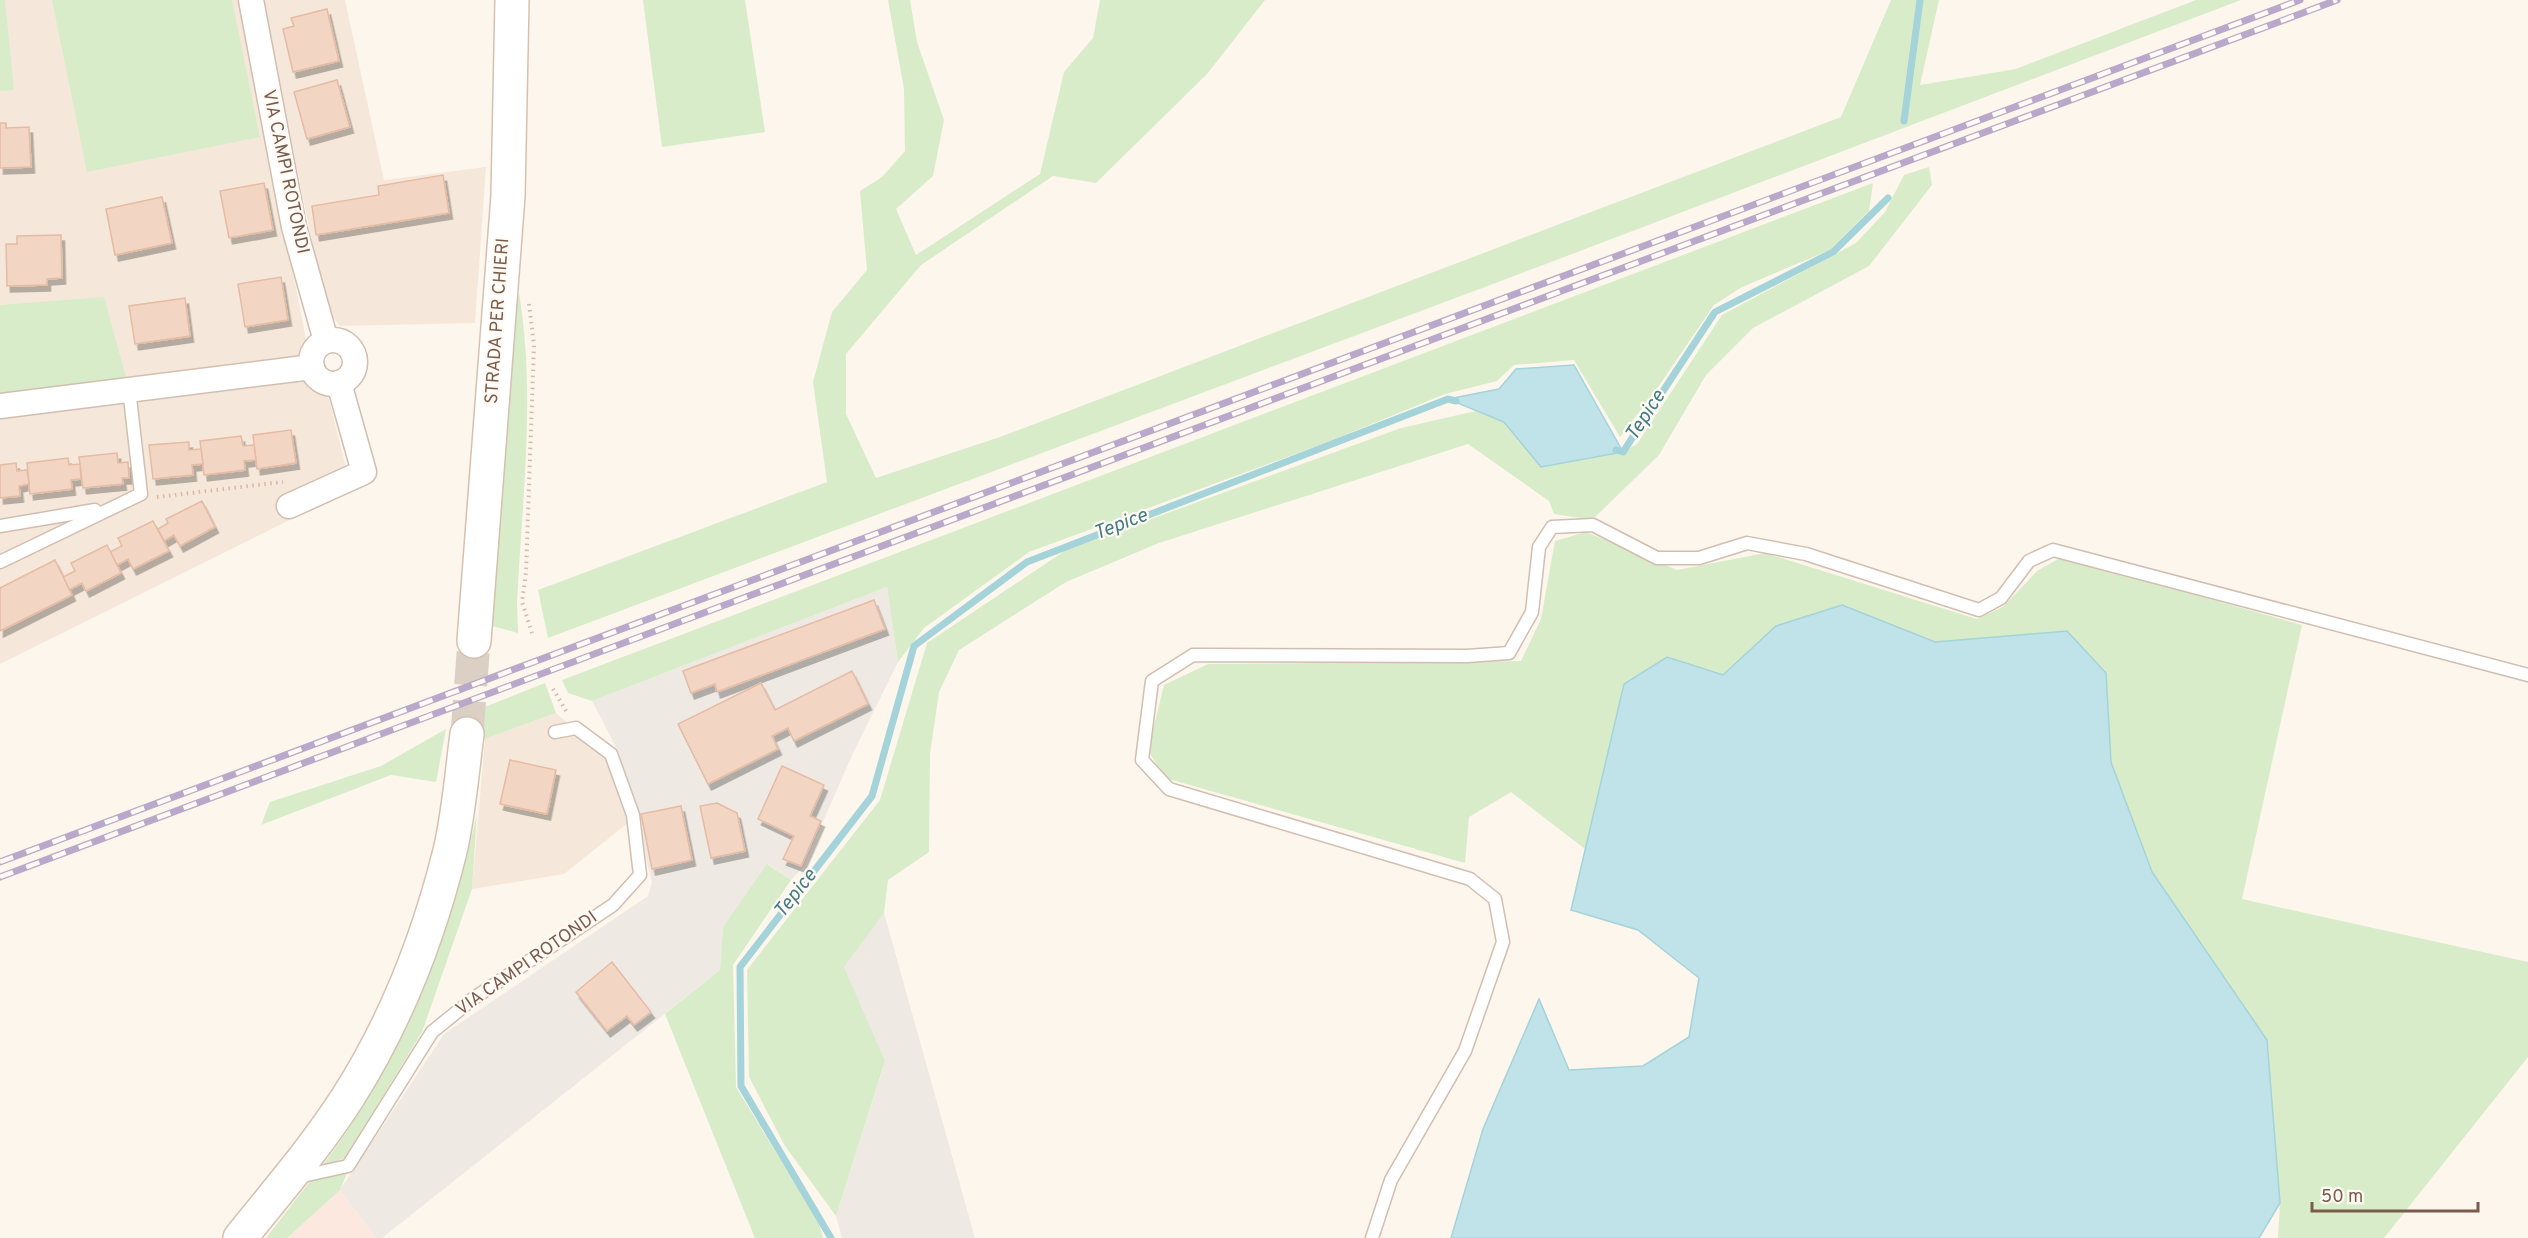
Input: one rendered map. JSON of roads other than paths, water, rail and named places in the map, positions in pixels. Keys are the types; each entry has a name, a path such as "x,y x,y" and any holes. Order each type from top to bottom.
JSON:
{"main road":[{"name":"STRADA PER CHIERI","path":"474,641 508,196 512,0"},
{"path":"240,1238 288,1179 348,1096 390,1019 425,935 451,849 467,734"}],"street":[{"name":"VIA CAMPI ROTONDI","path":"251,0 294,227 327,341"},
{"path":"327,341 347,345 354,357 353,371 349,378 339,383 321,381 312,367 312,356 315,350 327,341"},
{"path":"0,406 312,367"},
{"path":"289,506 363,472 339,383"}],"lane":[{"path":"0,562 141,494 129,389"},
{"path":"0,526 108,508"},
{"path":"1372,1238 1391,1180 1465,1051 1503,942 1495,899 1470,879 1169,789 1142,760 1152,681 1193,656 1467,656 1509,653 1532,612 1539,547 1551,527 1593,525 1657,558 1699,558 1747,543 1806,554 1979,610 2001,598 2029,561 2053,550 2528,675"},
{"name":"VIA CAMPI ROTONDI","path":"288,1179 348,1166 432,1032 474,998 613,905 640,875 633,815 611,754 576,728 555,732"}],"water":[{"path":"1574,365 1623,452 1541,467 1504,422 1448,399 1499,389 1516,369"},
{"path":"1842,605 1935,642 2067,631 2106,673 2111,762 2152,872 2267,1040 2280,1203 2259,1238 1451,1238 1483,1129 1539,999 1569,1070 1643,1066 1689,1037 1699,978 1638,930 1571,910 1624,684 1667,657 1723,675 1776,626"}],"waterway":[{"name":"Tepice","path":"1904,121 1920,0"},
{"name":"Tepice","path":"1616,450 1623,452 1715,312 1833,252 1888,198"},
{"name":"Tepice","path":"831,1238 741,1086 740,967 872,796 914,646 1027,562 1448,399 1456,401"}],"tunnel":[{"path":"467,734 474,641"}],"railway":[{"path":"0,862 2300,0"},
{"path":"0,877 2337,0"}]}
